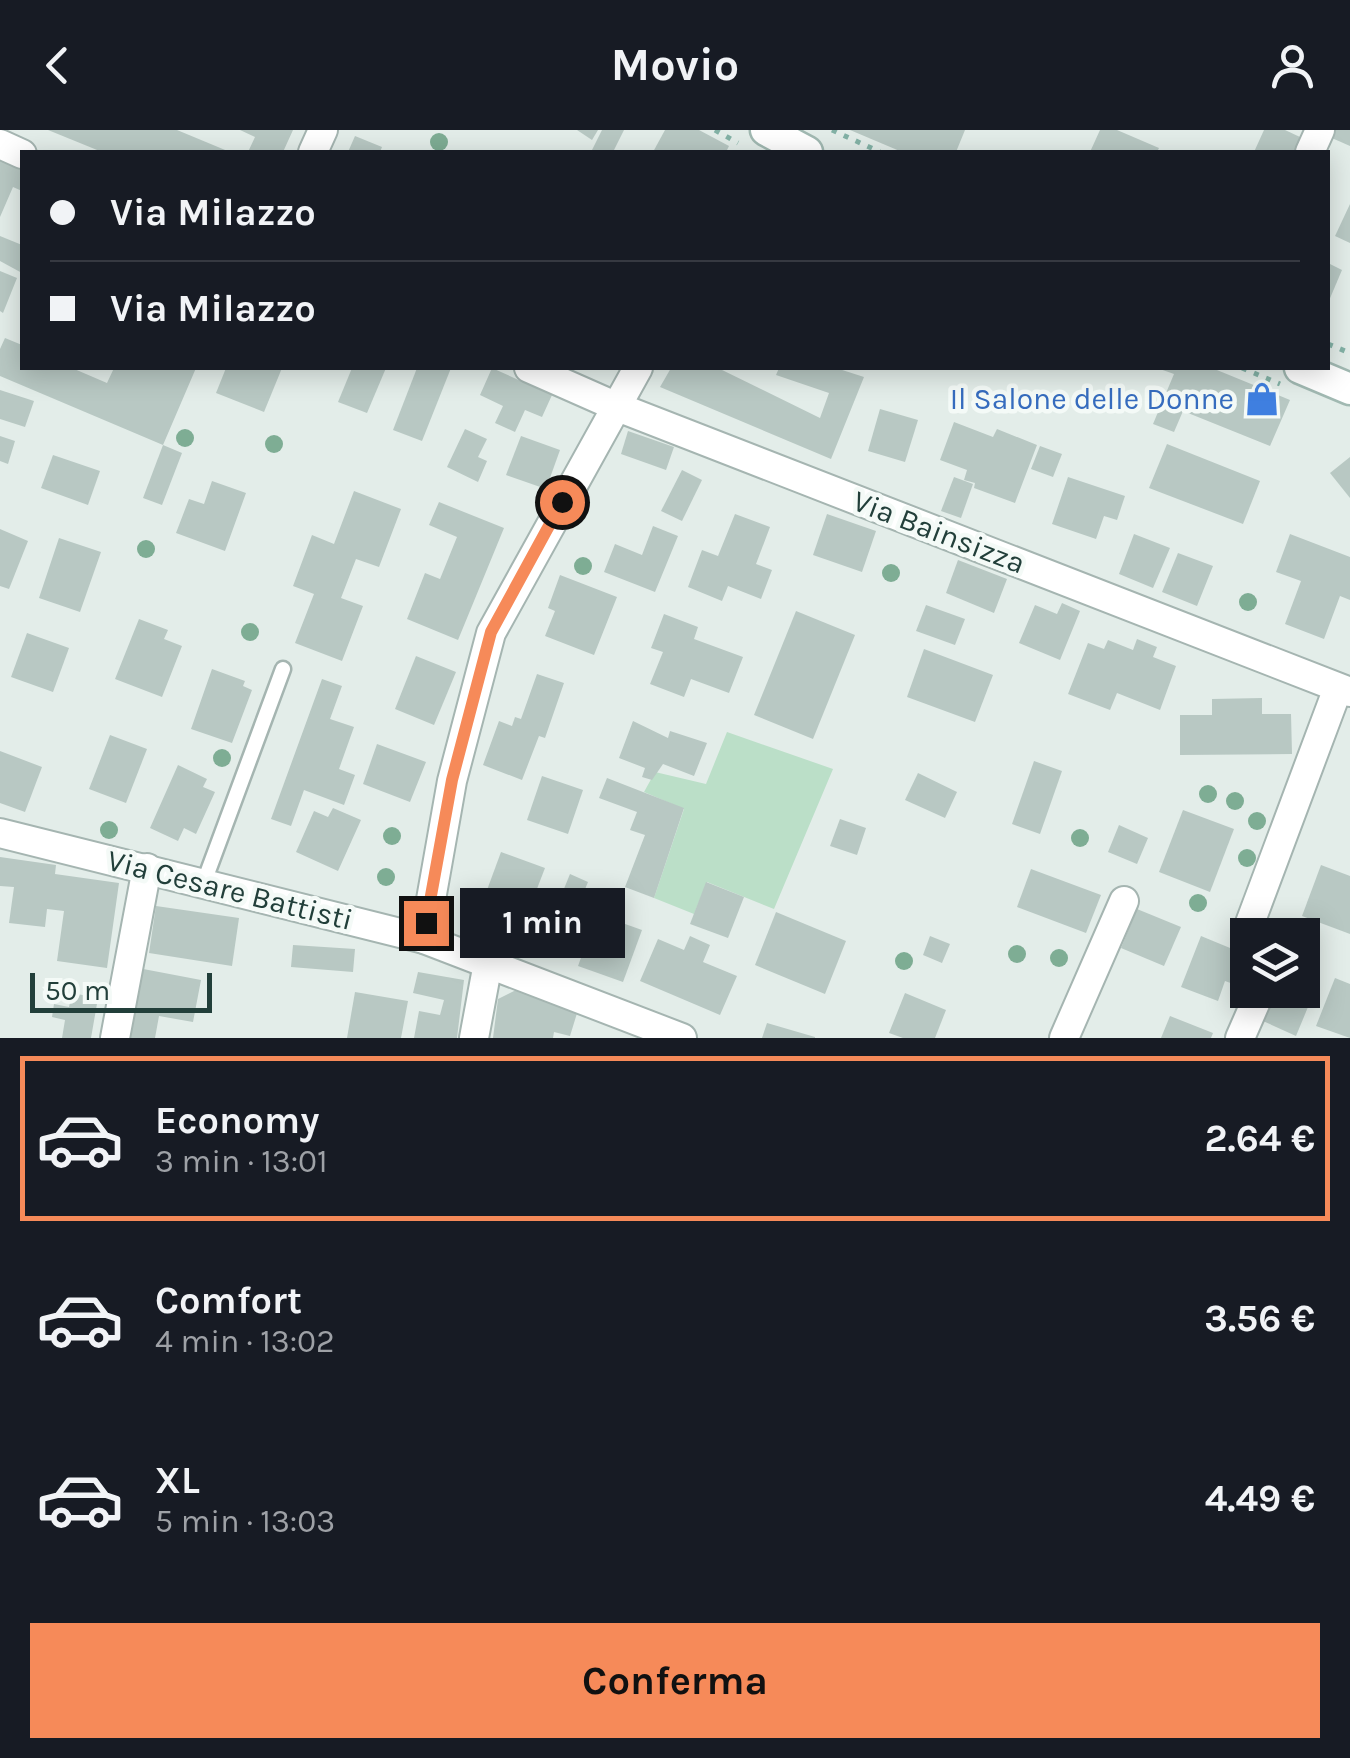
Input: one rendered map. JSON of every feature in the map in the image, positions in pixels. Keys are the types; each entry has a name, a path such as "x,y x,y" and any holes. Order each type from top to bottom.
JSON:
{"street":[{"path":"767,139 801,150"},
{"name":"Via Bainsizza","path":"534,370 615,406 1344,690"},
{"path":"424,939 452,780 491,632 637,370"},
{"path":"1305,370 1350,389"},
{"path":"1252,918 1344,690"},
{"name":"Via Cesare Battisti","path":"0,833 424,939 682,1038"},
{"path":"115,1038 148,868"},
{"path":"1064,1038 1124,901"},
{"path":"474,1038 488,963"},
{"path":"1240,1038 1253,1008"}],"lane":[{"path":"204,882 283,669"}],"path":[{"path":"715,130 767,139"},
{"path":"832,130 876,150"}],"green space":[{"path":"727,732 833,769 774,909 707,882 694,914 654,898 684,809 644,792 655,772 706,784"}],"building":[{"path":"48,130 177,130 225,150 97,150"},
{"path":"240,130 293,130 284,150 249,150 255,137"},
{"path":"577,130 598,130 592,140"},
{"path":"602,130 624,130 614,150 592,150"},
{"path":"665,130 699,130 729,146 727,150 654,150"},
{"path":"850,130 965,130 957,150 897,150"},
{"path":"1100,130 1117,130 1159,148 1158,150 1091,150"},
{"path":"1264,130 1285,130 1300,137 1295,150 1255,150"},
{"path":"1328,130 1350,130 1350,146 1325,135"},
{"path":"355,136 382,147 381,150 349,150"},
{"path":"0,157 20,165 20,190 13,187 0,217"},
{"path":"1350,204 1350,243 1335,236"},
{"path":"0,236 20,244 20,272 0,261"},
{"path":"1330,264 1342,270 1330,298"},
{"path":"0,271 17,278 3,313 0,311"},
{"path":"5,338 20,344 20,370 77,370 107,383 113,370 195,370 163,445 0,376 0,349"},
{"path":"225,370 281,370 264,412 216,393"},
{"path":"351,370 385,370 367,413 338,402"},
{"path":"416,370 450,370 422,441 393,430"},
{"path":"491,370 496,370 552,395 542,417 525,410 515,432 495,423 503,406 480,395"},
{"path":"670,370 722,370 820,418 829,393 776,375 778,370 842,370 864,377 831,459 660,387"},
{"path":"1163,370 1217,370 1290,400 1270,446 1183,411 1174,432 1153,424 1174,374"},
{"path":"0,390 34,401 25,427 0,419"},
{"path":"880,409 918,420 905,462 868,451"},
{"path":"954,422 993,437 997,429 1037,445 1015,503 974,488 975,483 964,480 967,470 940,460"},
{"path":"465,429 487,439 478,457 487,461 478,482 447,467"},
{"path":"628,431 674,447 666,470 621,454"},
{"path":"0,436 15,441 8,464 0,461"},
{"path":"521,436 560,450 546,489 506,475"},
{"path":"1167,444 1260,481 1243,524 1149,488"},
{"path":"163,445 182,453 162,505 143,498"},
{"path":"1040,446 1062,454 1053,477 1031,469"},
{"path":"53,455 100,471 88,505 41,488"},
{"path":"1350,457 1350,498 1330,473"},
{"path":"682,470 702,480 682,521 661,511"},
{"path":"954,477 973,484 961,518 941,511"},
{"path":"1068,477 1125,496 1117,520 1104,516 1096,539 1052,524"},
{"path":"212,481 246,493 225,551 176,533 189,499 204,504"},
{"path":"354,491 401,509 379,567 356,559 341,598 363,606 342,661 295,643 314,594 293,586 312,535 334,544"},
{"path":"439,502 504,528 458,640 407,619 425,573 440,579 457,537 429,525"},
{"path":"735,514 770,527 756,564 772,570 761,599 728,586 722,601 688,587 702,550 718,556"},
{"path":"827,514 876,531 862,572 813,555"},
{"path":"653,526 678,536 655,592 604,572 615,544 642,555"},
{"path":"0,529 28,541 9,589 0,586"},
{"path":"1134,534 1170,548 1153,588 1119,574"},
{"path":"1290,534 1350,557 1350,600 1340,596 1324,639 1285,624 1301,581 1276,572"},
{"path":"59,538 101,552 80,612 39,598"},
{"path":"1178,553 1213,566 1197,606 1162,592"},
{"path":"958,560 1007,579 994,613 946,593"},
{"path":"560,575 617,597 594,655 545,636 555,611 548,608"},
{"path":"1062,603 1080,611 1060,660 1019,643 1035,605 1057,614"},
{"path":"926,605 965,619 955,645 916,631"},
{"path":"796,611 855,635 813,739 754,715"},
{"path":"664,614 698,627 694,639 743,657 729,693 691,679 684,697 650,684 663,652 651,648"},
{"path":"139,619 168,630 164,639 182,646 162,697 115,679"},
{"path":"27,633 69,648 53,692 11,677"},
{"path":"1137,639 1157,647 1153,657 1176,666 1160,710 1117,693 1110,710 1068,694 1088,643 1104,649 1108,640 1133,650"},
{"path":"924,649 993,675 975,722 907,697"},
{"path":"416,656 456,672 434,725 395,709"},
{"path":"212,669 245,681 243,686 252,690 232,743 191,729"},
{"path":"537,674 564,683 545,738 539,736 522,780 483,765 499,721 512,726 515,717 521,719"},
{"path":"322,679 342,686 330,719 354,727 339,769 355,775 344,805 304,790 291,826 271,819"},
{"path":"1262,698 1262,714 1291,714 1292,754 1180,755 1180,715 1212,715 1212,699"},
{"path":"633,721 668,738 670,731 707,743 694,776 663,764 652,780 642,777 645,768 619,758"},
{"path":"110,735 147,749 126,803 89,789"},
{"path":"377,744 426,762 410,802 363,784"},
{"path":"0,751 42,767 25,812 0,803"},
{"path":"1034,761 1062,771 1040,834 1012,824"},
{"path":"178,765 207,779 203,787 215,792 196,834 184,828 178,841 150,828"},
{"path":"918,773 957,792 945,818 905,800"},
{"path":"542,776 583,790 568,834 527,820"},
{"path":"607,778 684,808 654,898 625,887 645,835 630,830 637,812 599,798"},
{"path":"333,808 361,820 338,871 296,852 314,811 328,817"},
{"path":"1183,810 1234,829 1210,892 1159,872"},
{"path":"840,819 866,828 857,855 830,846"},
{"path":"1119,825 1148,838 1137,864 1108,852"},
{"path":"501,852 545,868 523,925 480,909"},
{"path":"0,857 56,865 55,874 119,883 107,968 57,961 64,911 47,909 45,927 9,923 14,887 0,886"},
{"path":"1321,865 1350,876 1350,934 1320,923 1320,918 1302,916"},
{"path":"1031,869 1101,895 1086,933 1017,907"},
{"path":"570,874 588,882 568,930 550,923"},
{"path":"706,882 744,897 728,938 690,924"},
{"path":"156,906 239,918 232,966 149,953"},
{"path":"1137,909 1181,927 1164,966 1121,948"},
{"path":"776,912 846,941 825,994 755,965"},
{"path":"597,914 642,930 623,982 578,966"},
{"path":"690,936 710,945 703,962 737,976 720,1015 640,981 658,939 684,950"},
{"path":"930,936 950,944 942,963 923,955"},
{"path":"1201,936 1230,948 1230,983 1225,981 1218,1001 1181,987"},
{"path":"293,945 355,949 353,972 291,967"},
{"path":"138,968 201,980 193,1022 159,1016 155,1038 125,1038"},
{"path":"418,972 464,980 457,1038 414,1038 419,1011 440,1015 444,1000 413,993"},
{"path":"1335,978 1350,984 1350,1038 1316,1026"},
{"path":"520,988 578,1010 570,1036 554,1032 553,1038 493,1038 498,999"},
{"path":"355,992 408,1001 401,1038 347,1038"},
{"path":"72,993 98,998 91,1038 62,1038 65,1020 52,1017 54,1004 69,1007"},
{"path":"905,993 946,1010 935,1038 903,1038 889,1033"},
{"path":"1268,1008 1308,1008 1296,1036 1263,1021"},
{"path":"1170,1016 1213,1033 1211,1038 1161,1038"},
{"path":"767,1023 815,1037 815,1038 762,1038"}],"place":[{"name":"Il Salone delle Donne","path":"1262,399"}],"route":[{"path":"426,923 452,780 491,632 562,502"}]}
